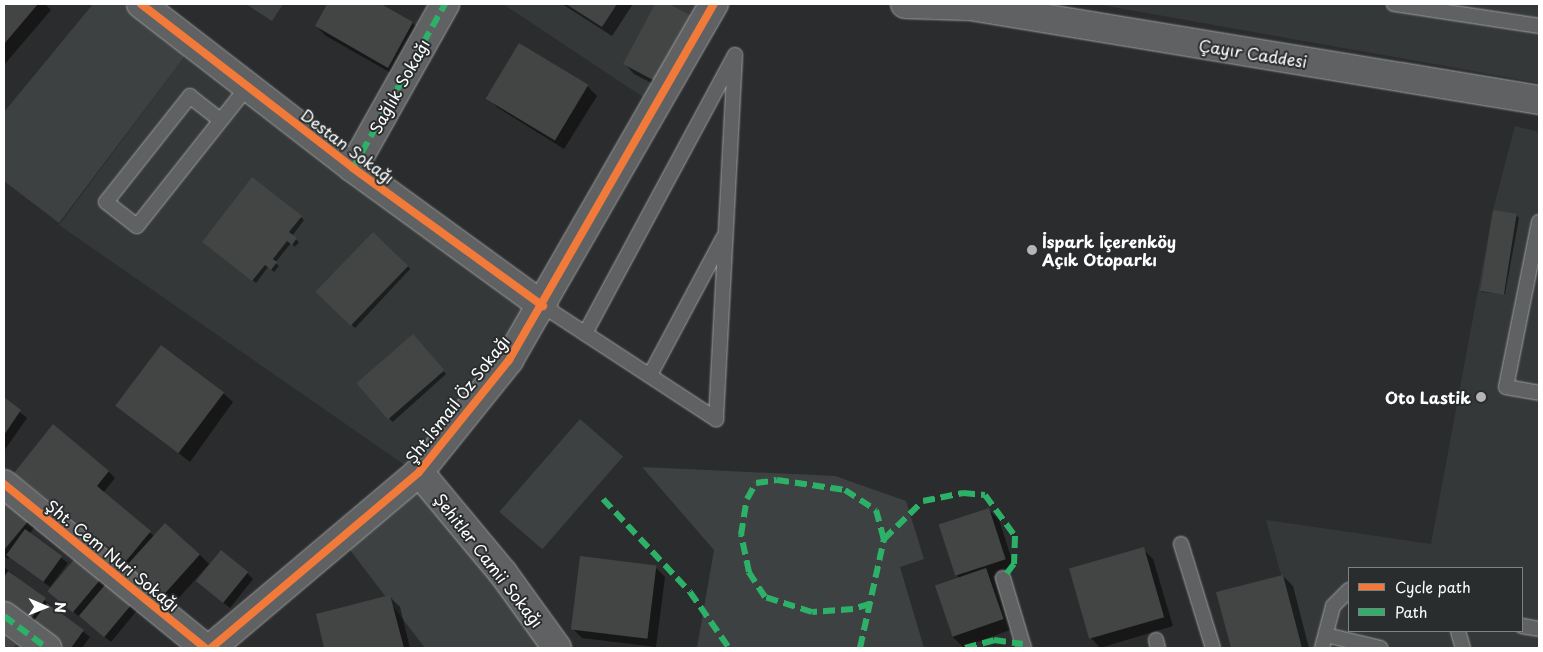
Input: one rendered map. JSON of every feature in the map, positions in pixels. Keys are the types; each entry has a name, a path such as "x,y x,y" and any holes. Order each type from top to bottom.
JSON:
{"street":[{"name":"Destan Sokağı","path":"141,4 353,168 543,306"},
{"name":"Sağlık Sokağı","path":"353,168 445,4"},
{"name":"Şht.İsmail Öz Sokağı","path":"211,648 419,472 509,360 543,306 714,4"},
{"name":"Çayır Caddesi","path":"905,4 963,5 1539,100"},
{"name":"Şehitler Camii Sokağı","path":"419,472 503,573 557,648"},
{"name":"Şht. Cem Nuri Sokağı","path":"4,484 205,648"},
{"path":"4,616 47,648"}],"lane":[{"path":"1394,4 1539,26"},
{"path":"543,306 716,419 735,55 585,333"},
{"path":"220,119 190,96 106,202 137,226 247,86"},
{"path":"1539,222 1506,387 1539,393"},
{"path":"650,375 726,233"},
{"path":"1181,544 1213,648"},
{"path":"1003,578 1024,648"},
{"path":"1348,591 1333,606 1324,642 1380,648"},
{"path":"1523,626 1539,629"},
{"path":"1458,632 1463,648"}],"shaded area":[{"path":"93,4 123,4 185,56 59,223 4,181 4,112"},
{"path":"246,4 283,4 272,21"},
{"path":"503,4 711,4 655,105"},
{"path":"1096,4 1539,4 1539,83 1451,67"},
{"path":"185,56 557,306 523,354 409,468 59,225"},
{"path":"1515,126 1539,132 1539,648 1301,648 1266,520 1431,544 1493,210"},
{"path":"580,419 623,456 542,549 499,512"},
{"path":"642,467 835,476 906,501 924,559 900,567 924,648 697,648 714,550"},
{"path":"417,482 545,648 425,648 350,550"}],"building":[{"path":"4,4 38,4 4,44"},
{"path":"327,4 381,4 413,22 388,68 315,26"},
{"path":"566,4 617,4 602,27"},
{"path":"655,4 669,4 692,16 657,82 623,64"},
{"path":"519,43 588,85 555,140 486,99"},
{"path":"252,177 302,216 289,232 297,238 292,245 287,241 273,259 277,262 271,270 265,265 252,281 202,242"},
{"path":"1493,210 1517,214 1504,295 1480,291"},
{"path":"373,232 408,266 351,326 315,292"},
{"path":"413,334 444,370 388,419 356,383"},
{"path":"161,345 224,393 178,453 115,406"},
{"path":"4,397 21,410 4,435"},
{"path":"53,424 109,471 97,486 151,531 126,561 14,473"},
{"path":"4,500 30,519 4,550"},
{"path":"989,508 1006,559 955,576 939,524"},
{"path":"165,523 200,554 158,601 124,569"},
{"path":"25,529 62,556 43,582 6,555"},
{"path":"1144,547 1164,617 1089,639 1069,568"},
{"path":"221,550 248,572 223,603 196,581"},
{"path":"77,556 102,577 73,612 47,591"},
{"path":"580,556 656,565 647,639 571,629"},
{"path":"986,568 1004,619 953,637 935,586"},
{"path":"8,571 46,598 27,624 4,608 4,577"},
{"path":"1283,575 1302,648 1231,648 1216,592"},
{"path":"109,580 134,601 104,637 79,616"},
{"path":"390,595 404,648 324,648 316,614"},
{"path":"47,603 84,630 71,648 55,648 28,629"},
{"path":"4,636 16,645 13,648 4,648"}],"marked path":[{"path":"353,168 445,4"},
{"path":"870,604 853,609 812,612 765,597 749,572 741,535 747,499 756,483 777,480 845,490 876,510 884,539"},
{"path":"860,648 884,539 923,501 963,493 985,495 1015,536 1014,564 1003,578"},
{"path":"603,499 690,592 729,648"},
{"path":"4,616 47,648"},
{"path":"965,648 994,640 1023,644"}],"cycle path":[{"path":"141,4 353,168 543,306"},
{"path":"211,648 419,472 509,360 714,4"},
{"path":"4,484 205,648"}],"place":[{"name":"İspark İçerenköy Açık Otoparkı","path":"1032,250"},
{"name":"Oto Lastik","path":"1481,397"}]}
